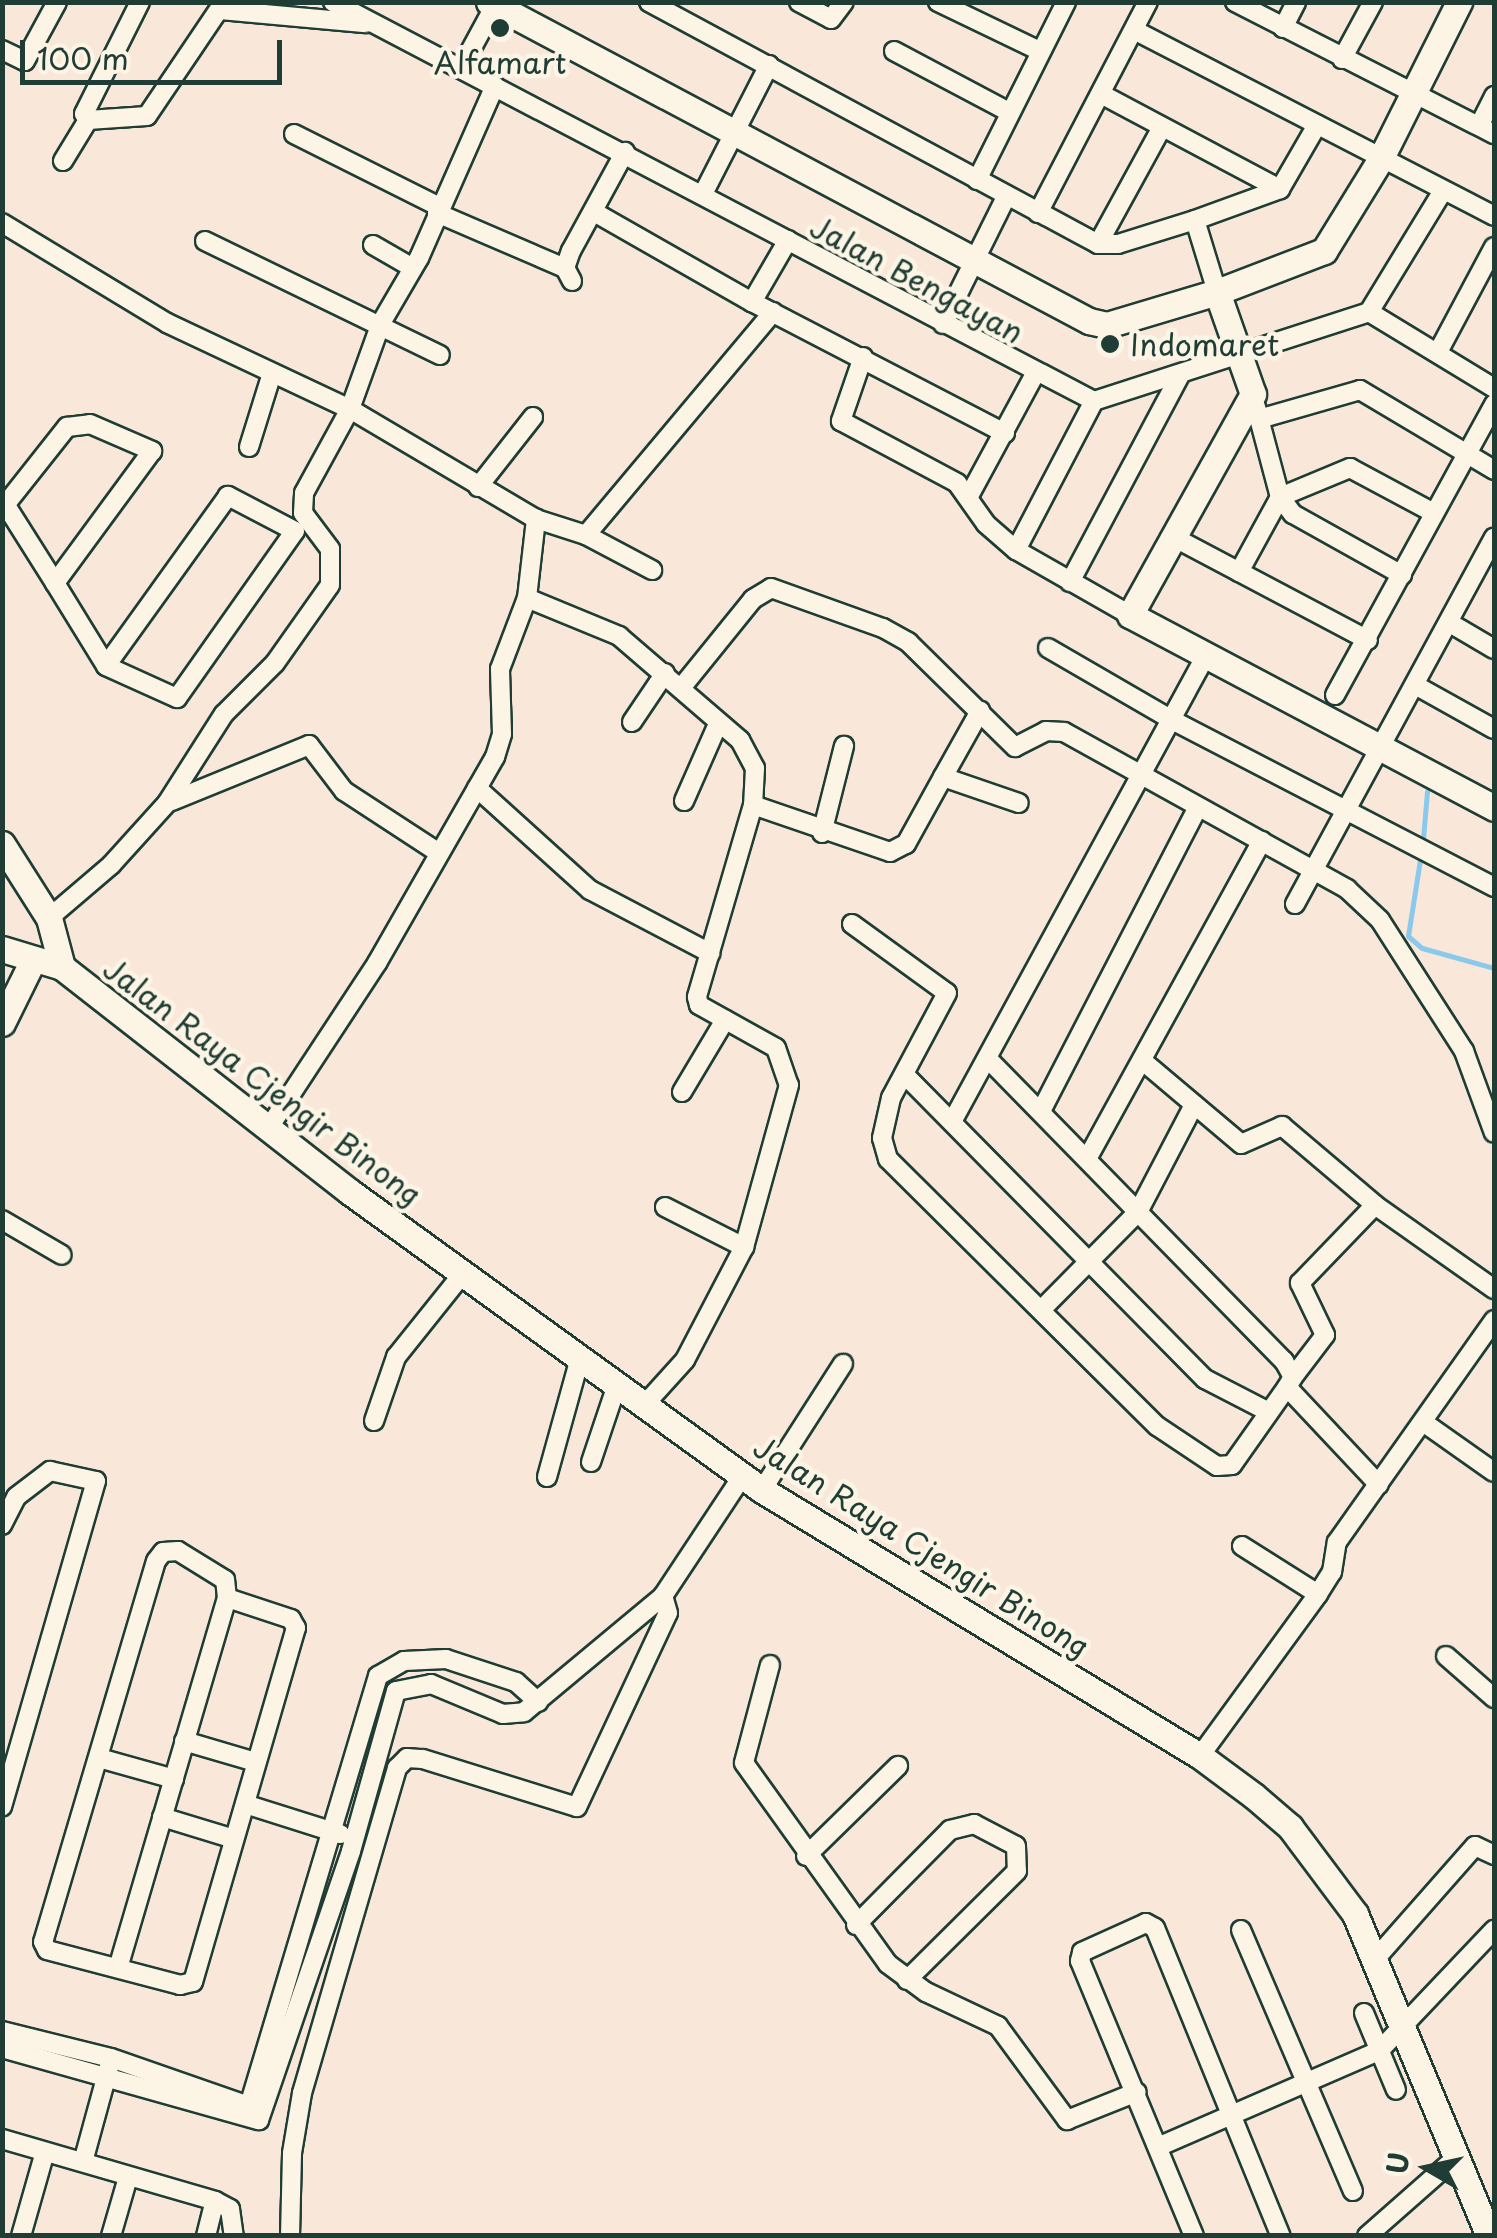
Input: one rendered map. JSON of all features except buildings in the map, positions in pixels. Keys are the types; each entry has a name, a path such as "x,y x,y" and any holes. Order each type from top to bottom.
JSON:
{"street":[{"path":"2,50 25,60 57,2"},
{"path":"88,120 84,114 140,2"},
{"name":"Jalan Bengayan","path":"333,2 625,152 1035,374 1094,401"},
{"path":"649,2 1098,244 1118,244 1280,189 1316,125"},
{"path":"799,2 832,19 844,2"},
{"path":"938,2 1040,52"},
{"path":"977,180 1066,2"},
{"path":"1038,214 1148,2"},
{"path":"1235,2 1487,130 1494,96"},
{"path":"1283,28 1296,2"},
{"path":"1342,59 1373,2"},
{"path":"460,68 494,4 1097,324 1217,292 1324,250 1380,160 1459,2"},
{"path":"88,120 147,116 222,6 371,24"},
{"path":"1134,30 1494,216"},
{"path":"894,51 1008,112"},
{"path":"703,194 769,65"},
{"path":"49,918 111,865 167,803 224,714 275,662 330,584 330,549 302,503 350,409 382,323 413,268 494,86"},
{"path":"1101,94 1280,189"},
{"path":"64,160 88,120"},
{"path":"1098,244 1162,126"},
{"path":"294,134 568,275 625,152"},
{"path":"1016,550 1094,401 1369,312 1443,191"},
{"path":"943,324 1006,197"},
{"path":"594,212 752,302 1004,433"},
{"path":"1194,220 1217,292 1244,354 1280,497 1303,522 1402,575"},
{"path":"2,223 167,323 350,409 536,520 586,534 652,570"},
{"path":"752,302 788,240"},
{"path":"205,241 382,323 440,355"},
{"path":"373,245 413,268"},
{"path":"1438,352 1494,247"},
{"path":"586,534 773,312"},
{"path":"1369,312 1494,388"},
{"path":"864,357 841,421 958,483 986,524 1016,550 1205,657 1494,808"},
{"path":"249,446 272,373"},
{"path":"969,496 1035,374"},
{"path":"1070,582 1180,374"},
{"path":"1130,615 1256,407 1360,390 1494,470"},
{"path":"1335,695 1494,404"},
{"path":"478,487 533,417"},
{"path":"56,583 152,451 90,424 67,427 5,508 106,666 177,698 295,531 228,496 106,666"},
{"path":"1239,572 1280,497 1350,468 1434,513"},
{"path":"268,1129 377,963 478,788 502,734 500,669 526,598 536,520"},
{"path":"1176,539 1368,640"},
{"path":"1295,904 1492,549"},
{"path":"681,688 753,599 770,588 908,642 1015,747 1055,729 1139,780 1262,841 1347,889 1380,920 1464,1051 1494,1133"},
{"path":"526,598 598,624 665,673 750,752 753,804 697,997 725,1020 776,1048 790,1075 744,1248 685,1360 647,1402"},
{"path":"1450,624 1494,649"},
{"path":"1048,648 1172,720 1494,887"},
{"path":"953,1120 990,1062 1205,657"},
{"path":"632,722 665,673"},
{"path":"1414,685 1494,729"},
{"path":"753,804 876,850 897,849 980,711"},
{"path":"684,801 718,724"},
{"path":"167,803 309,745 344,791 439,853"},
{"path":"822,833 844,746"},
{"path":"943,776 1019,803"},
{"path":"478,788 590,890 710,952"},
{"path":"1041,1111 1197,810"},
{"path":"1088,1159 1262,841"},
{"path":"2,844 49,918 62,967 2,949"},
{"path":"852,924 947,993 892,1098 882,1138 888,1160 1157,1426 1217,1466 1232,1464 1325,1334 1300,1283 1375,1205"},
{"path":"2,1023 33,960"},
{"name":"Jalan Raya Cjengir Binong","path":"62,967 268,1129 580,1358 647,1402 752,1483 1200,1756 1290,1828 1355,1914 1376,1957 1489,2236"},
{"path":"682,1092 725,1020"},
{"path":"990,1062 1138,1212 1378,1486"},
{"path":"1144,1062 1246,1146 1269,1127 1282,1126 1375,1205 1494,1289"},
{"path":"905,1075 1205,1379 1269,1412"},
{"path":"1041,1310 1138,1212 1194,1105"},
{"path":"665,1208 744,1248"},
{"path":"2,1220 62,1255"},
{"path":"374,1421 396,1357 464,1272"},
{"path":"1200,1756 1318,1594 1332,1572 1337,1542 1426,1424 1494,1320"},
{"path":"547,1477 580,1358"},
{"path":"254,2113 354,1839 394,1694 413,1683 430,1684 509,1715 538,1702 663,1596 842,1364"},
{"path":"591,1462 618,1382"},
{"path":"1426,1424 1494,1472"},
{"path":"2,1807 96,1481 50,1471 16,1497 3,1519"},
{"path":"1242,1546 1318,1594"},
{"path":"118,1968 227,1598 220,1576 178,1551 163,1552 43,1947 118,1968 193,1982 296,1628 290,1619 227,1598"},
{"path":"290,2236 290,2167 302,2093 397,1768 406,1758 423,1759 576,1807 668,1613 663,1596"},
{"path":"1446,1656 1494,1698"},
{"path":"254,2113 376,1678 404,1661 441,1658 516,1682 538,1702"},
{"path":"770,1665 743,1759 856,1925 907,1980 998,2026 1067,2120 1137,2092"},
{"path":"376,1678 394,1694"},
{"path":"2,1732 23,1738"},
{"path":"184,1740 256,1762"},
{"path":"98,1758 174,1778"},
{"path":"806,1856 898,1766"},
{"path":"245,1804 354,1839"},
{"path":"162,1816 234,1839"},
{"path":"856,1925 950,1830 974,1824 1016,1846 1017,1871 907,1980"},
{"path":"1376,1957 1474,1846 1494,1855"},
{"path":"1194,2236 1080,1957 1146,1924 1155,1928 1281,2236"},
{"path":"1241,1930 1353,2191"},
{"path":"1160,2146 1379,2051 1404,2030 1494,1930"},
{"path":"1364,2013 1396,2090"},
{"path":"2,2031 254,2113"},
{"path":"2,2048 109,2066"},
{"path":"82,2162 109,2066"},
{"path":"2,2140 215,2202 230,2209 234,2236"},
{"path":"26,2234 46,2152"},
{"path":"1367,2236 1459,2155"},
{"path":"111,2236 128,2178"},
{"path":"206,2236 215,2202"}],"waterway":[{"path":"1423,839 1427,791"},
{"path":"1421,853 1408,936 1422,948 1494,968"}],"place":[{"name":"Alfamart","path":"500,28"},
{"name":"Indomaret","path":"1110,344"}]}
